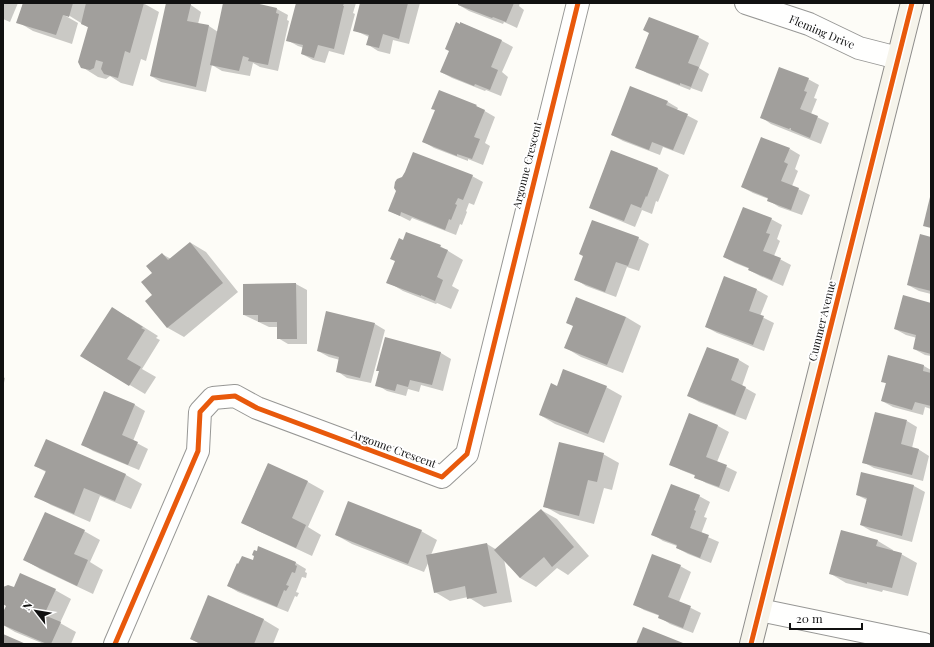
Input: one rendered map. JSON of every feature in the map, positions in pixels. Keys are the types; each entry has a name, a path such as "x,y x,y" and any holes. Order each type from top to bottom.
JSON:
{"street":[{"name":"Argonne Crescent","path":"115,644 198,451 200,412 213,398 235,396 257,408 442,477 466,454 578,3"},
{"name":"Fleming Drive","path":"746,3 809,24 859,48 898,58"},
{"name":"Cummer Avenue","path":"751,644 912,3"},
{"path":"760,610 924,644"}],"building":[{"path":"23,3 73,3 69,17 63,15 56,35 16,23"},
{"path":"86,3 144,3 130,53 125,51 118,78 104,74 101,69 103,62 96,60 94,68 90,70 81,68 78,62 88,27 81,24"},
{"path":"166,3 191,4 187,21 209,25 196,87 150,76"},
{"path":"223,3 255,3 277,8 276,13 279,14 268,65 248,61 249,58 243,56 239,71 210,65"},
{"path":"296,3 344,3 334,49 318,45 314,58 301,54 303,45 286,41"},
{"path":"360,3 408,3 399,39 383,34 379,48 366,45 369,35 353,31"},
{"path":"458,3 514,3 506,22 458,5"},
{"path":"649,17 699,36 688,63 699,67 691,87 680,83 680,85 635,68 649,33 643,30"},
{"path":"456,22 460,24 460,22 502,40 491,67 498,70 490,90 475,84 474,86 440,72 449,51 445,49"},
{"path":"779,67 809,78 804,91 807,92 800,109 818,116 810,138 791,130 791,128 789,129 760,118"},
{"path":"630,86 668,101 666,105 688,114 673,150 652,142 649,150 611,135"},
{"path":"439,90 477,105 476,106 485,110 474,137 480,139 472,159 457,154 457,156 422,142 435,110 431,109"},
{"path":"761,137 790,148 784,162 788,164 781,181 799,188 791,210 767,201 768,198 741,187"},
{"path":"611,150 658,168 647,197 646,196 641,208 631,204 624,221 589,208"},
{"path":"413,152 473,175 463,200 458,198 451,220 449,219 445,230 401,212 400,216 388,211 396,191 394,188 395,182 397,179 402,177 405,172"},
{"path":"931,197 931,228 923,226"},
{"path":"743,207 772,218 766,233 770,234 763,251 781,258 772,280 723,257"},
{"path":"592,220 639,237 628,266 616,262 605,292 574,280 583,256 579,254"},
{"path":"406,232 441,245 440,247 448,250 437,277 443,280 435,301 386,283 395,261 390,259 399,238 403,240"},
{"path":"920,234 931,237 931,291 907,285"},
{"path":"190,242 223,283 167,328 145,301 152,295 141,282 152,273 146,266 162,253 168,260"},
{"path":"724,276 757,289 749,311 764,316 753,345 705,327"},
{"path":"296,283 297,339 277,339 277,322 258,322 258,315 243,315 243,284"},
{"path":"903,295 931,303 931,354 913,349 916,335 894,329"},
{"path":"576,297 626,317 607,365 564,348 573,326 566,323"},
{"path":"112,307 143,327 141,328 145,330 127,359 141,367 129,386 80,356"},
{"path":"326,311 375,323 360,378 336,372 339,357 317,351"},
{"path":"385,337 441,352 432,385 410,380 408,387 397,384 395,391 375,386 379,371 376,371"},
{"path":"707,347 739,359 731,380 746,387 735,415 687,396"},
{"path":"888,355 924,365 923,371 931,373 931,406 915,402 912,410 881,401 886,383 881,382"},
{"path":"563,369 607,386 588,434 539,415 551,383 557,386"},
{"path":"104,391 135,404 122,435 138,442 128,465 81,445"},
{"path":"875,412 907,420 901,444 919,449 912,475 862,463"},
{"path":"689,413 718,425 706,457 727,465 719,487 694,478 695,475 669,465"},
{"path":"46,439 126,474 115,501 84,488 74,514 34,497 46,471 34,466"},
{"path":"559,442 604,453 597,482 588,480 579,516 543,507"},
{"path":"268,463 308,481 292,518 306,525 296,548 241,523"},
{"path":"861,472 914,485 902,536 860,525 867,498 856,495"},
{"path":"671,484 700,495 694,510 696,511 690,528 709,535 700,558 676,548 677,545 651,535"},
{"path":"348,501 422,530 408,564 335,535"},
{"path":"541,509 574,547 552,567 544,557 520,578 494,550"},
{"path":"45,512 85,530 74,554 88,560 77,586 23,560"},
{"path":"841,530 878,540 876,546 902,553 892,588 867,582 867,584 829,574"},
{"path":"487,543 497,593 467,599 465,586 434,593 426,555"},
{"path":"258,546 296,562 295,565 297,566 295,573 292,572 286,585 289,586 286,591 284,590 277,607 227,586 237,563 238,564 242,556 253,560 254,556 252,555 254,550 257,551"},
{"path":"652,554 681,565 668,597 691,606 683,628 658,618 659,615 633,605"},
{"path":"20,573 56,589 44,615 61,622 51,644 47,644 3,625 3,612 6,606 3,604 3,587 8,585 14,587"},
{"path":"208,595 264,619 254,644 201,644 190,639"},
{"path":"643,627 683,643 683,644 636,644"},
{"path":"3,634 26,644 3,644"}],"cycle path":[{"path":"115,644 198,451 200,412 213,398 235,396 257,408 442,477 467,454 578,3"},
{"path":"751,644 912,3"}]}
